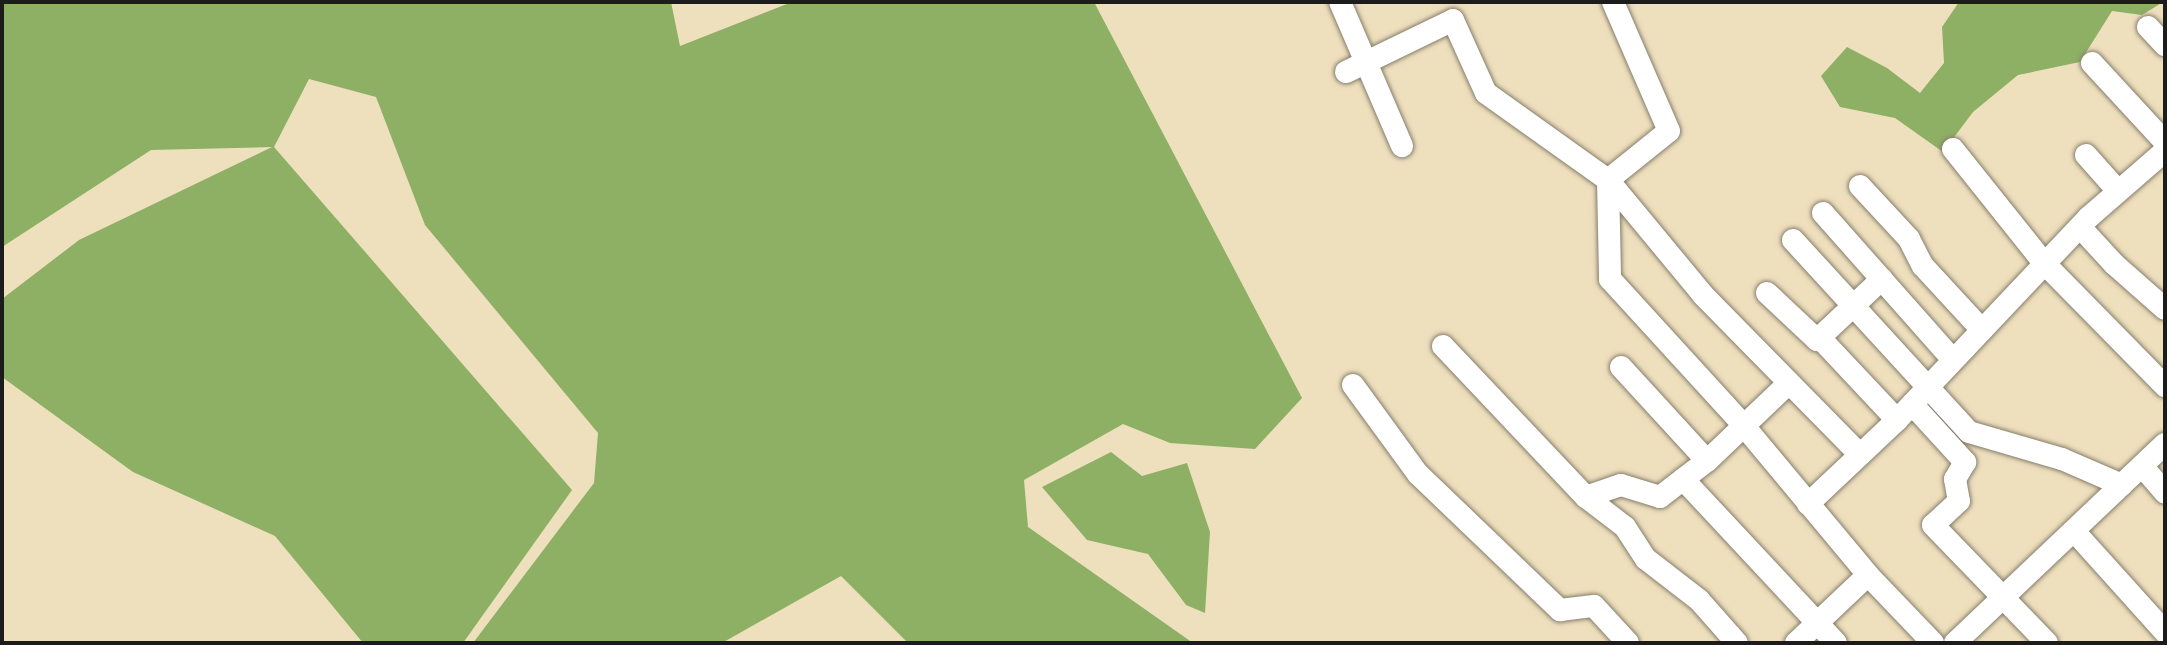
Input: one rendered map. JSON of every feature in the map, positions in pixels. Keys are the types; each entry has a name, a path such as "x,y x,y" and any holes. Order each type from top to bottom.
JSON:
{"street":[{"path":"1340,2 1356,67 1402,146"},
{"path":"1608,180 1669,131 1613,2"},
{"path":"1356,67 1453,20 1486,93 1608,180 1703,295 1860,455"},
{"path":"2148,27 2165,45"},
{"path":"1808,504 1904,412 2080,227 2163,155 2092,63"},
{"path":"1953,149 2044,263 2165,386"},
{"path":"2086,155 2118,191"},
{"path":"1608,180 1610,279 1744,426 1868,575 1933,643"},
{"path":"1860,186 1909,239 1923,266 1982,330"},
{"path":"1823,213 1953,360"},
{"path":"2080,227 2114,264 2165,309"},
{"path":"1793,240 1969,432 2062,459 2122,485"},
{"path":"1767,293 1817,340 1882,279"},
{"path":"1820,338 1965,462 1955,479 1959,501 1933,525 2005,596 2047,643"},
{"path":"1443,346 1586,497 1625,527 1646,559 1699,600 1737,643"},
{"path":"1621,367 1707,461"},
{"path":"1586,497 1621,485 1660,497 1707,461 1789,383"},
{"path":"1353,385 1418,474 1560,610 1594,606 1628,643"},
{"path":"1955,643 2165,444"},
{"path":"2142,466 2165,492"},
{"path":"1683,479 1836,643"},
{"path":"2074,531 2165,632"},
{"path":"1796,643 1868,575"}],"green space":[{"path":"2,2 671,2 680,46 792,2 1094,2 1302,398 1255,449 1170,443 1123,424 1024,480 1028,527 1193,643 908,643 841,576 722,643 473,643 594,483 598,433 425,225 376,97 309,79 274,147 572,490 463,643 363,643 275,536 133,472 2,377 2,299 79,240 272,147 151,150 2,247"},
{"path":"1959,2 2163,2 2142,15 2112,11 2080,62 2018,75 1973,112 1943,152 1895,118 1840,107 1821,76 1847,47 1887,68 1920,93 1944,63 1942,27"},
{"path":"1111,452 1142,476 1187,463 1210,532 1205,613 1186,605 1148,554 1087,540 1042,487"}]}
